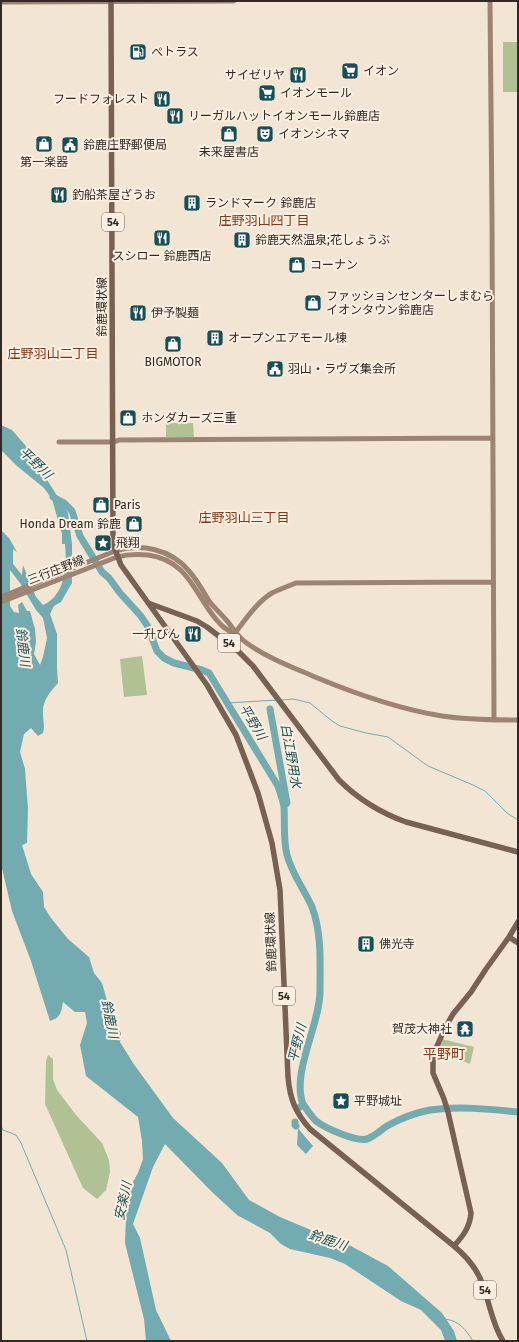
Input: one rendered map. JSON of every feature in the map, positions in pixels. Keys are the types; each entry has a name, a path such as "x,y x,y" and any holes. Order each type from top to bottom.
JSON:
{"main road":[{"name":"鈴鹿環状線","path":"111,1 114,442 113,544 115,551 121,565 207,685 236,735 258,793 272,843 280,890 288,1077 293,1104 296,1111 310,1129 454,1246 469,1260 484,1286 493,1320 503,1341"},
{"name":"鈴鹿環状線","path":"148,602 197,622 223,639 244,656 339,780 351,791 378,810 389,816 416,825 518,852"},
{"path":"158,615 163,612 170,612"},
{"path":"454,1246 467,1229 471,1219 471,1213 448,1112 433,1073 432,1061 435,1050 453,1014 471,992 518,922"},
{"path":"509,937 518,943"}],"street":[{"path":"1,2 234,1"},
{"path":"490,1 494,720"},
{"path":"59,442 114,442 119,440 493,438"},
{"name":"三行庄野線","path":"1,597 106,554 126,548 145,548 163,552 179,561 191,572 216,611 231,626 235,633"},
{"name":"三行庄野線","path":"1,602 118,557 127,554 142,554 159,558 173,564 187,577 219,623 228,631 235,633"},
{"path":"493,582 296,583 273,593 266,598 255,608 235,633 247,643 271,658 366,697 396,706 443,716 494,720 518,720"}],"green space":[{"path":"503,42 518,42 518,92 503,92"},
{"path":"166,423 193,423 194,437 166,437"},
{"path":"142,656 147,695 124,697 120,659"},
{"path":"442,1039 474,1047 470,1064 453,1057 435,1054"},
{"path":"48,1055 53,1059 53,1079 57,1090 76,1115 102,1143 109,1160 110,1172 106,1190 97,1199 83,1188 45,1104 46,1061"}],"water":[{"name":"鈴鹿川","path":"1,425 12,430 25,445 68,513 72,544 72,583 61,602 54,606 50,614 57,634 58,683 49,693 45,701 43,709 43,733 38,736 31,728 24,734 20,752 25,769 28,809 27,843 22,845 31,874 43,892 44,907 68,939 89,957 94,973 102,983 112,1018 121,1033 120,1042 133,1063 173,1118 222,1163 249,1200 280,1217 318,1233 326,1240 349,1245 388,1266 442,1313 454,1331 457,1341 445,1341 441,1330 421,1310 401,1301 345,1264 330,1258 290,1249 281,1244 270,1233 237,1215 165,1144 153,1167 133,1224 140,1238 156,1310 171,1341 146,1341 144,1319 125,1243 127,1193 138,1173 143,1159 138,1117 86,1076 80,1045 87,1023 85,1012 75,1012 63,1002 60,1014 50,1021 31,961 12,911 1,864 1,530 9,538 17,552 13,549 13,564 22,575 23,565 36,597 43,605 51,600 61,587 66,561 65,544 62,544 62,534 52,499 44,488 17,466 1,450","holes":["10,570 20,583 36,610 43,618 47,638 40,665 34,654 36,642 35,629 30,611 27,611 22,602 18,605 19,613 14,612 10,606"]},
{"path":"296,1126 313,1146 306,1154 297,1145 298,1129"}],"waterway":[{"name":"平野川","path":"53,497 64,503 72,511 80,536 102,572 109,578 147,625 157,651 164,658 174,663 209,673 278,786 284,807 287,855 292,869 312,907 320,949 319,1004 303,1064 300,1092 303,1104 300,1107"},
{"path":"282,700 293,699 310,703 340,726 388,737 428,766 485,791 507,813 518,820"},
{"path":"227,703 277,700"},
{"name":"白江野用水","path":"270,709 286,804"},
{"name":"平野川","path":"303,1104 312,1117 320,1124 341,1134 362,1139 372,1137 387,1126 403,1118 430,1110 463,1108 518,1112"},
{"name":"平野川","path":"295,1122 296,1126"},
{"path":"1,1126 3,1130 16,1135 21,1143 66,1250 87,1341"},
{"path":"445,1319 462,1326 473,1341"}],"place":[{"name":"ぺトラス","path":"138,52"},
{"name":"イオン","path":"350,71"},
{"name":"サイゼリヤ","path":"298,75"},
{"name":"イオンモール","path":"267,93"},
{"name":"フードフォレスト","path":"162,99"},
{"name":"リーガルハットイオンモール鈴鹿店","path":"175,116"},
{"name":"未来屋書店","path":"229,134"},
{"name":"イオンシネマ","path":"265,134"},
{"name":"第一楽器","path":"44,144"},
{"name":"鈴鹿庄野郵便局","path":"70,145"},
{"name":"釣船茶屋ざうお","path":"59,195"},
{"name":"ランドマーク 鈴鹿店","path":"192,203"},
{"name":"スシロー 鈴鹿西店","path":"162,238"},
{"name":"鈴鹿天然温泉;花しょうぶ","path":"242,240"},
{"name":"コーナン","path":"297,265"},
{"name":"ファッションセンターしまむら イオンタウン鈴鹿店","path":"313,303"},
{"name":"伊予製麺","path":"138,313"},
{"name":"オープンエアモール棟","path":"215,338"},
{"name":"BIGMOTOR","path":"173,344"},
{"name":"羽山・ラヴズ集会所","path":"275,369"},
{"name":"ホンダカーズ三重","path":"128,418"},
{"name":"Paris","path":"101,505"},
{"name":"Honda Dream 鈴鹿","path":"134,524"},
{"name":"飛翔","path":"103,543"},
{"name":"一升びん","path":"193,634"},
{"name":"佛光寺","path":"366,944"},
{"name":"賀茂大神社","path":"465,1029"},
{"name":"平野城址","path":"341,1101"}],"district":[{"name":"庄野羽山四丁目","path":"264,220"},
{"name":"庄野羽山二丁目","path":"53,353"},
{"name":"庄野羽山三丁目","path":"244,517"},
{"name":"平野町","path":"444,1054"}],"water label":[{"name":"安楽川","path":"123,1201"}]}
